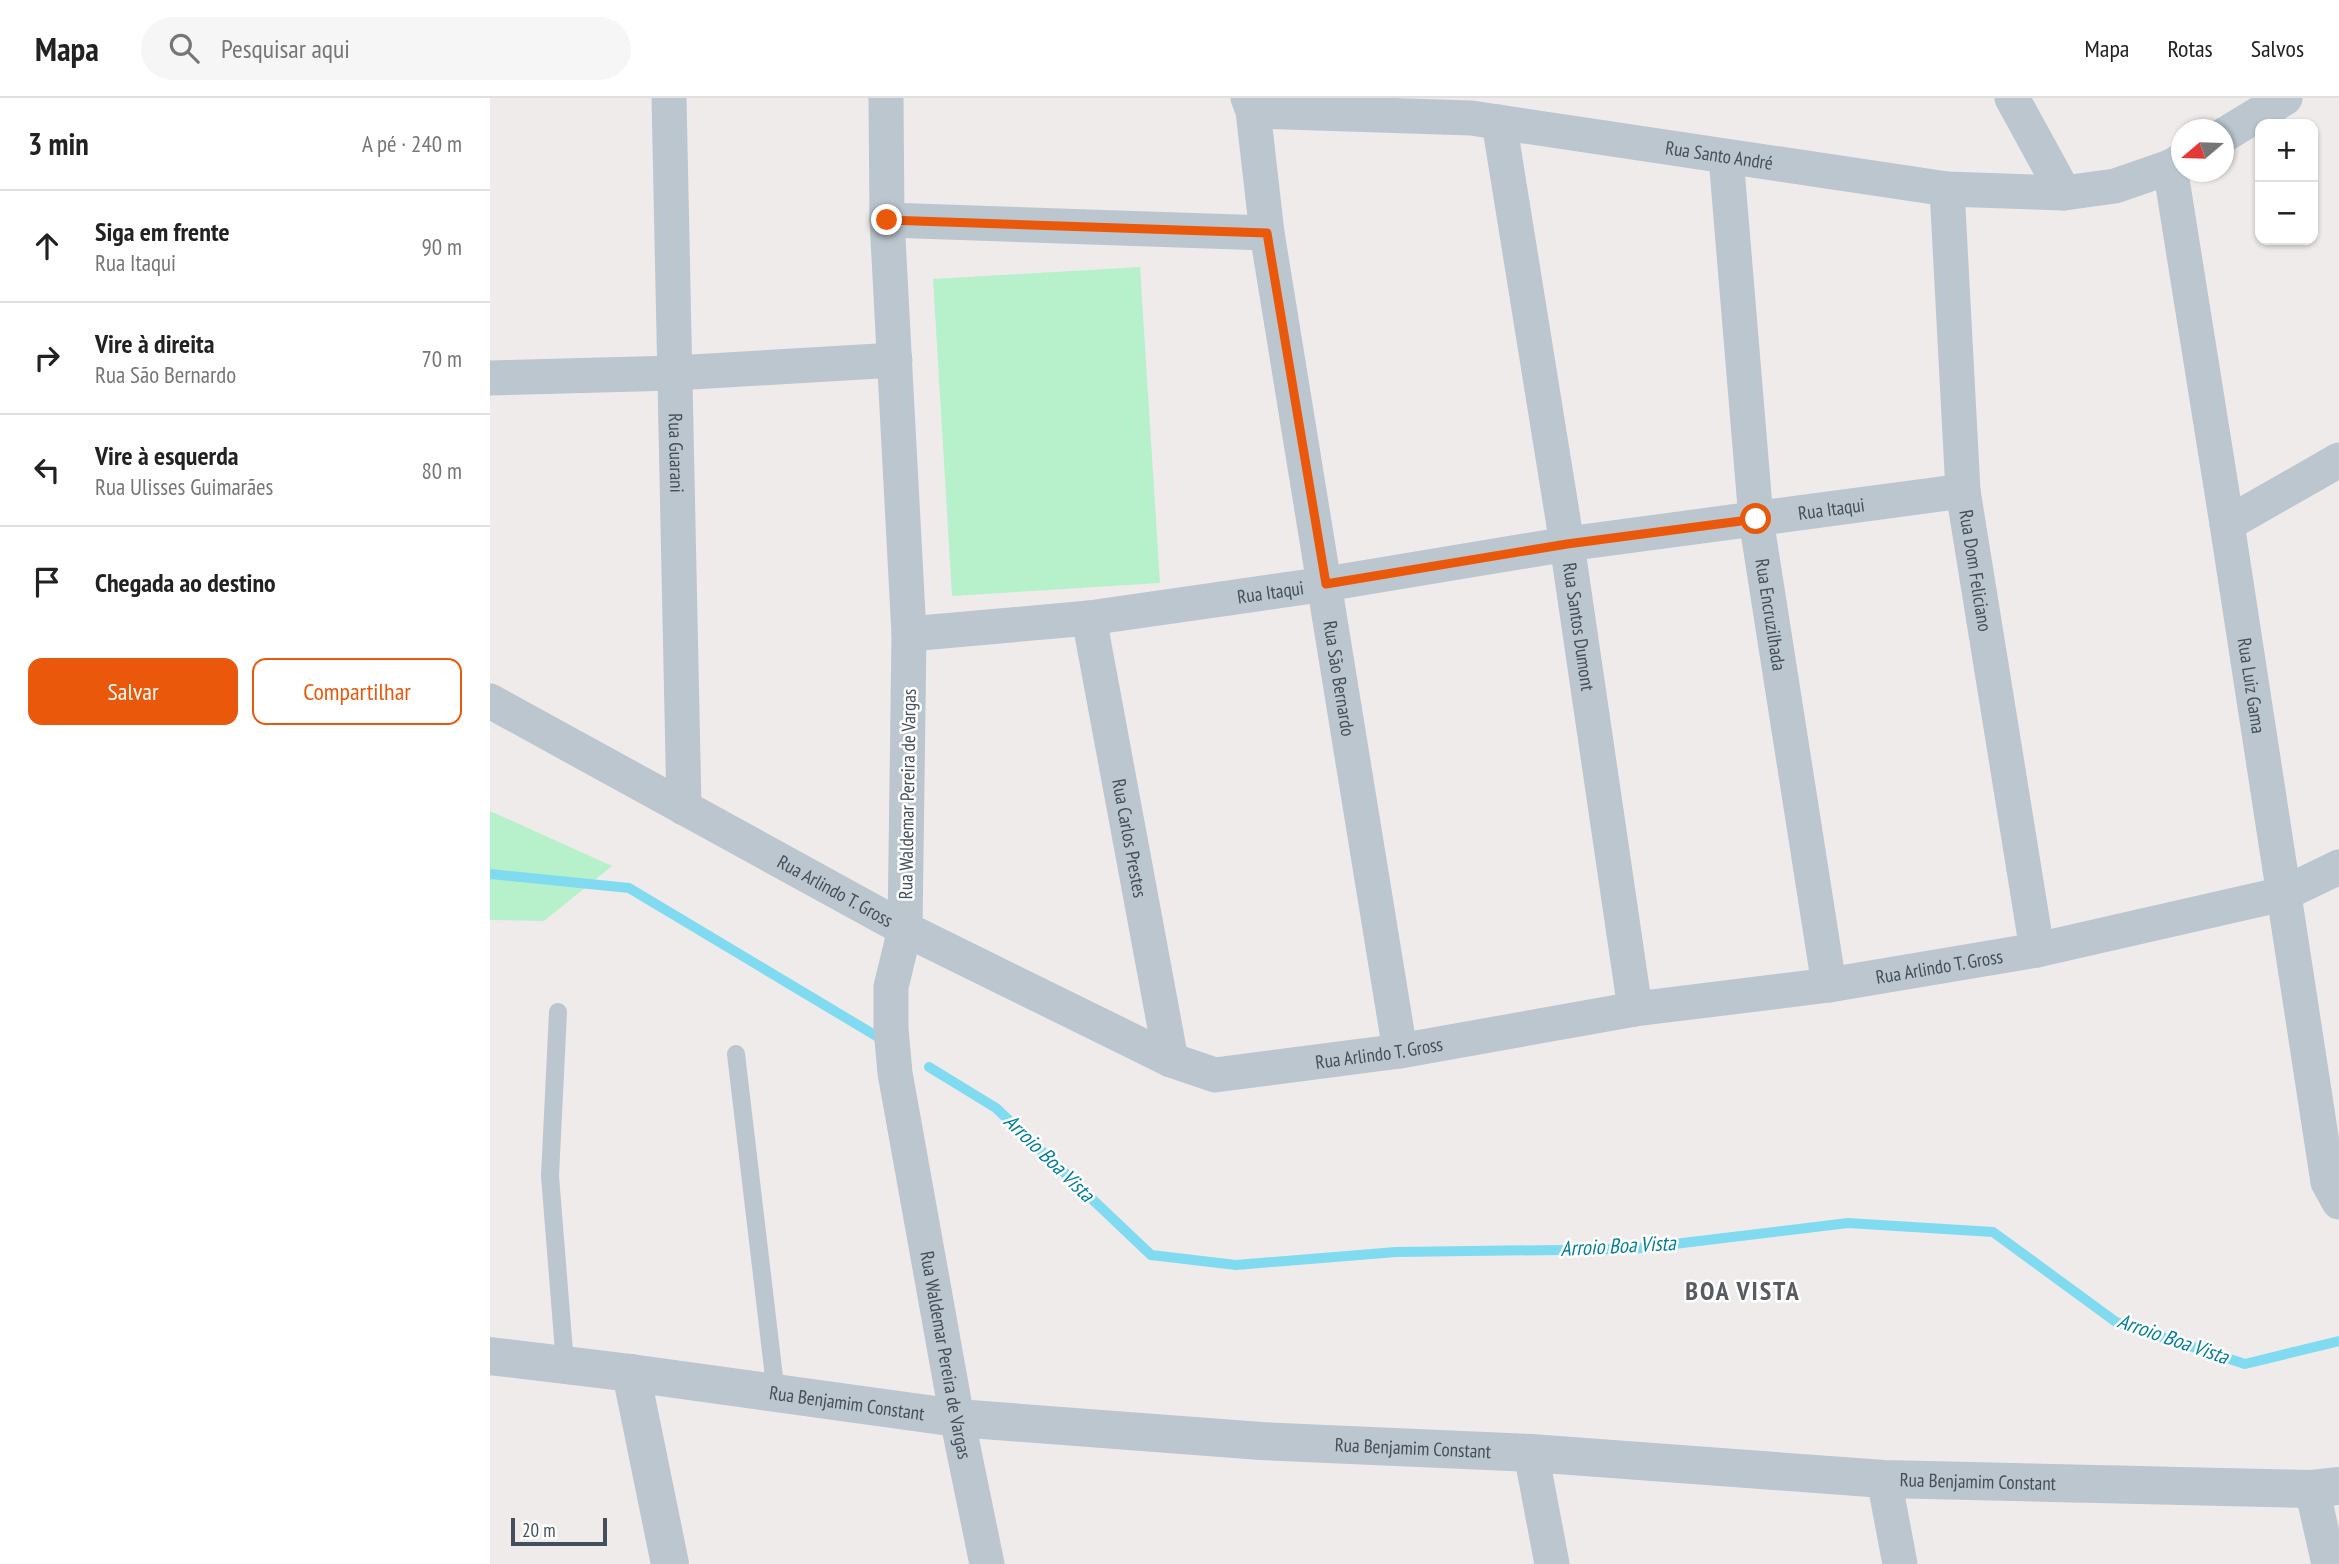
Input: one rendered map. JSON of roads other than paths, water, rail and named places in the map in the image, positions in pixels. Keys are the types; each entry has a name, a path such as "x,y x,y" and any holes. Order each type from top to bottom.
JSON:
{"street":[{"name":"Rua Guarani","path":"668,98 684,808"},
{"name":"Rua Waldemar Pereira de Vargas","path":"886,98 887,220 909,634 905,929 891,986 891,1029 895,1073 957,1418 987,1564"},
{"path":"2012,98 2064,193"},
{"path":"2234,129 2286,98"},
{"name":"Rua Santo André","path":"1251,104 1480,113 1726,157 1947,189 2064,193 2115,186 2171,166"},
{"name":"Rua São Bernardo","path":"1251,104 1267,233 1400,1051"},
{"name":"Rua Santos Dumont","path":"1480,113 1567,544 1635,1009"},
{"name":"Rua Encruzilhada","path":"1726,157 1756,519 1829,985"},
{"name":"Rua Luiz Gama","path":"2179,182 2227,524 2328,1182 2339,1202"},
{"name":"Rua Dom Feliciano","path":"1947,189 1963,491 2037,950"},
{"path":"887,220 1267,233"},
{"path":"490,378 675,373 895,359"},
{"path":"2227,524 2339,460"},
{"name":"Rua Itaqui","path":"909,634 1089,618 1326,584 1567,544 1963,491"},
{"name":"Rua Carlos Prestes","path":"1089,618 1171,1060"},
{"name":"Rua Arlindo T. Gross","path":"490,701 905,929 1171,1060 1215,1075 1400,1051 1635,1009 1829,985 2037,950 2283,894 2339,867"},
{"name":"Rua Benjamim Constant","path":"490,1356 957,1418 1261,1441 1531,1453 1884,1479 2326,1488"},
{"path":"631,1373 670,1564"},
{"path":"1531,1453 1552,1564"},
{"path":"1884,1479 1900,1564"},
{"path":"2326,1488 2329,1564"}],"lane":[{"path":"558,1012 550,1176 565,1364"},
{"path":"736,1054 776,1394"}],"waterway":[{"name":"Arroio Boa Vista","path":"490,874 629,888 878,1037"},
{"name":"Arroio Boa Vista","path":"929,1067 996,1108 1151,1255 1236,1265 1396,1252 1633,1249 1848,1223 1993,1232 2116,1322 2245,1364 2339,1341"}],"district":[{"name":"BOA VISTA","path":"1743,1291"}]}
